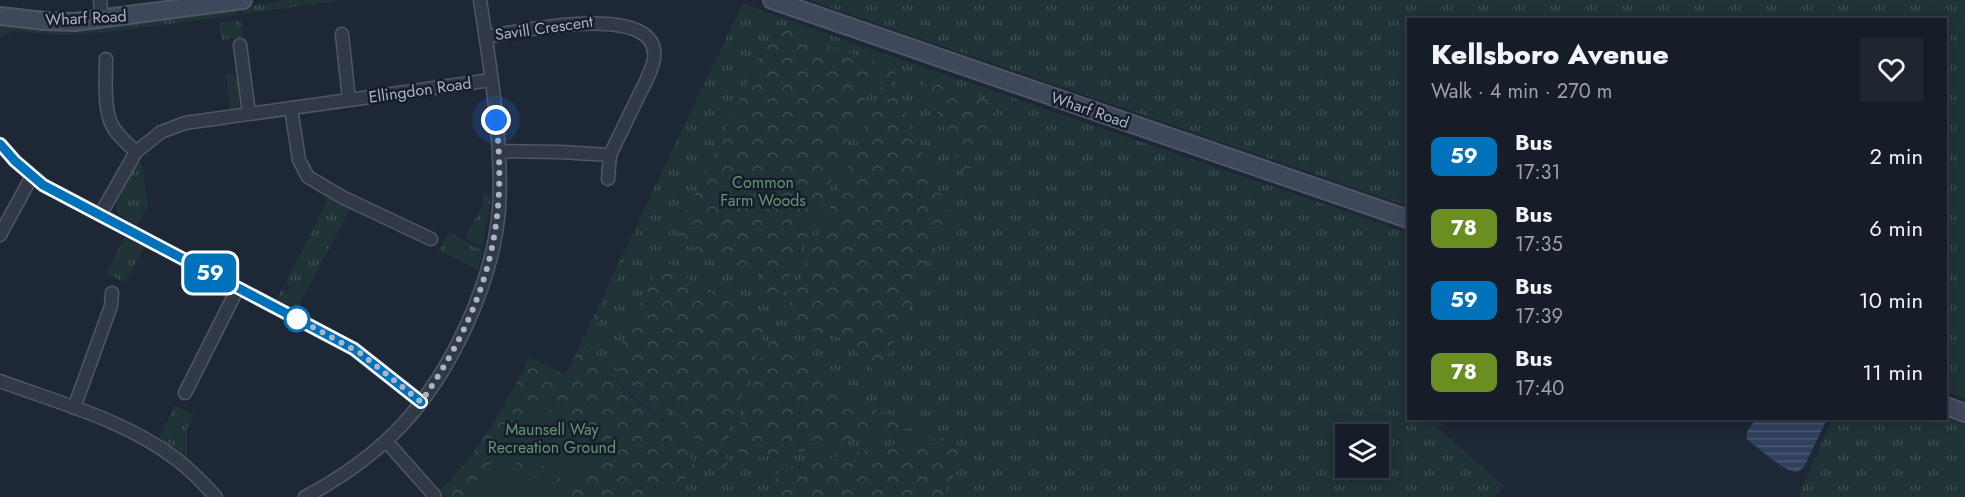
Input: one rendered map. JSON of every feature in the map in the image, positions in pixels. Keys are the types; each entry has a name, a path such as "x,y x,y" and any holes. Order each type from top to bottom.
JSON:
{"main road":[{"name":"Wharf Road","path":"0,16 51,22 75,22 243,0"},
{"name":"Wharf Road","path":"772,0 1407,219"},
{"path":"1947,406 1965,413"}],"street":[{"path":"100,0 102,19"},
{"path":"305,497 347,472 386,441 421,402 465,331 480,294 492,252 499,210 500,151 480,0"},
{"name":"Savill Crescent","path":"486,37 563,22 586,20 622,21 643,31 652,44 654,55 652,65 610,155 608,179"},
{"name":"Ellingdon Road","path":"342,34 348,100"},
{"path":"240,45 249,113"},
{"path":"106,59 105,84 109,120 136,152"},
{"name":"Ellingdon Road","path":"100,215 136,152 161,132 184,123 491,80"},
{"path":"291,108 299,160 312,180 388,220 431,239"},
{"path":"0,144 15,161 52,190 354,349 421,402"},
{"path":"500,151 610,155"},
{"path":"0,235 32,176"},
{"path":"185,393 238,288"},
{"path":"75,408 111,306 112,293"},
{"path":"0,381 112,422 165,451 186,466 216,497"},
{"path":"386,441 434,495"}],"green space":[{"path":"284,0 344,0 243,14 241,8"},
{"path":"809,0 1965,0 1965,398 1947,392 1947,18 1407,18 1407,206"},
{"path":"743,3 876,51 1407,233 1407,420 1444,420 1438,428 1504,486 1494,497 655,497 687,479 665,422 607,374 596,363 587,348 631,246 638,222"},
{"path":"235,7 237,15 108,32 62,35 14,31 0,37 0,22"},
{"path":"240,20 243,37 221,40 219,23"},
{"name":"Common Farm Woods","path":"777,29 784,29 881,64 776,307 766,301 761,290 759,275 755,271 708,256 678,234 760,56 771,34"},
{"name":"Common Farm Woods","path":"890,66 896,69 892,85 901,100 908,122 950,215 884,365 876,371 841,338 802,328 785,314"},
{"path":"226,74 233,74 240,81 239,102 231,112"},
{"path":"921,76 991,101 995,110 966,178"},
{"path":"138,161 142,164 148,206 137,225 118,214 116,201 129,171"},
{"path":"483,193 491,196 483,246 465,238 483,204"},
{"path":"329,198 350,209 297,309 276,300 282,289 288,292 290,286 285,283"},
{"name":"Maunsell Way Recreation Ground","path":"638,222 631,246 587,348 612,379 673,432 695,466 692,472 683,481 655,497 431,497 460,470 487,433 530,357 566,375"},
{"path":"449,232 483,251 478,270 439,250"},
{"path":"125,238 144,248 125,283 106,273"},
{"path":"665,260 697,285 739,306 767,326 730,429 727,449 728,467 713,470 695,439 683,425 614,366 614,360 659,264"},
{"path":"776,334 858,400 878,411 916,422 918,425 793,453 760,457 744,455 737,451 735,443 764,350"},
{"path":"536,400 598,446 569,485 507,439"},
{"path":"175,406 194,414 187,429 187,456 158,440"},
{"path":"1947,418 1965,425 1965,497 1798,497 1832,420"},
{"path":"941,438 954,442 965,451 942,497 773,497 774,481 783,468 911,441"},
{"path":"500,451 560,497 482,497 471,489"}],"water":[{"path":"1756,420 1827,420 1804,467 1796,472 1778,464 1747,439 1751,426"}],"bus line":[{"name":"59","path":"0,144 23,170 43,185 354,349 421,402"}],"route":[{"path":"297,319 291,315 360,353 421,402 465,331 475,309 492,252 500,189 500,151 496,120"}]}
